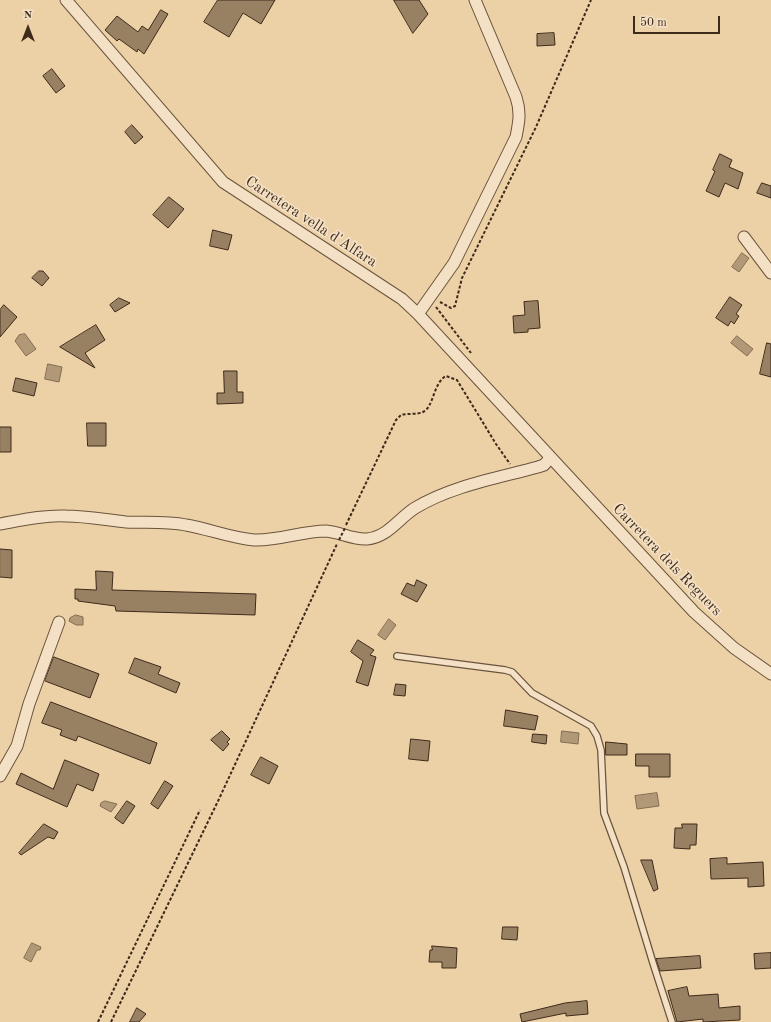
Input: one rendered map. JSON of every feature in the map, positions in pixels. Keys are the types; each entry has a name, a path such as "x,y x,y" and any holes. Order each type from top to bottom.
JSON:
{"street":[{"name":"Carretera vella d'Alfara","path":"66,0 223,182 402,299 462,359 550,458"},
{"path":"418,314 454,263 516,138 520,120 520,108 516,97 475,0"},
{"path":"744,237 771,273"},
{"path":"0,524 36,517 65,516 116,521 177,524 256,540 287,538 317,531 336,532 357,538 370,538 390,529 414,509 426,502 473,485 544,465 550,458"},
{"name":"Carretera dels Reguers","path":"550,458 705,624 734,648 771,674"},
{"path":"2,768 17,746 29,704 59,622"}],"lane":[{"path":"397,656 512,672 532,693 591,726 600,744 604,813 624,866 672,1022"}],"path":[{"path":"468,265 536,127 591,0"},
{"path":"112,1022 216,806 396,420"},
{"path":"98,1022 200,810"}],"shaded area":[{"path":"742,253 749,258 739,272 732,267"},
{"path":"25,334 36,349 26,356 15,341 19,335"},
{"path":"737,336 753,349 747,356 731,343"},
{"path":"48,364 62,367 59,382 45,379"},
{"path":"76,615 83,617 83,625 76,625 69,621 70,618"},
{"path":"389,619 396,625 385,640 378,635"},
{"path":"562,731 579,733 578,744 561,742"},
{"path":"657,793 659,806 637,809 635,796"},
{"path":"105,801 117,804 111,812 100,806 101,803"},
{"path":"32,943 41,947 40,950 37,950 31,962 24,958"}],"building":[{"path":"218,0 275,0 261,24 243,13 229,37 204,22"},
{"path":"394,0 419,0 428,14 413,33"},
{"path":"161,10 168,14 144,54 138,49 137,52 119,39 117,41 105,30 117,16 138,32 142,26 148,30"},
{"path":"554,33 555,45 537,46 537,34"},
{"path":"52,69 65,86 56,93 43,76"},
{"path":"132,125 143,137 135,144 125,132"},
{"path":"720,154 732,160 729,167 743,173 738,189 725,183 719,197 706,191 715,171 713,170"},
{"path":"762,183 771,186 771,198 757,193"},
{"path":"169,197 184,209 168,228 153,215"},
{"path":"213,230 232,235 228,250 210,246"},
{"path":"39,271 43,271 49,278 42,286 32,278"},
{"path":"730,297 742,305 736,314 739,316 734,324 731,321 728,326 716,318"},
{"path":"119,298 130,303 115,312 110,305"},
{"path":"538,301 540,328 528,329 528,332 514,333 513,316 525,315 524,302"},
{"path":"4,305 17,317 0,337 0,310"},
{"path":"96,325 105,340 85,353 95,368 60,347"},
{"path":"767,343 771,344 771,377 760,374"},
{"path":"224,371 237,371 237,392 243,392 243,403 217,404 217,393 224,393"},
{"path":"16,378 37,383 34,396 13,391"},
{"path":"87,423 106,423 106,446 88,446"},
{"path":"0,427 11,427 11,452 0,452"},
{"path":"0,549 12,550 12,578 0,577"},
{"path":"96,571 113,572 112,590 256,594 255,615 116,611 115,606 78,601 78,599 75,599 75,589 96,590"},
{"path":"417,580 427,585 417,602 401,594 407,583 414,586"},
{"path":"358,640 374,650 370,655 376,657 368,686 356,682 363,661 351,652"},
{"path":"54,657 99,674 90,698 45,681"},
{"path":"135,658 161,667 158,674 180,683 176,693 129,673"},
{"path":"396,684 406,685 405,696 394,695"},
{"path":"51,702 157,743 150,764 78,736 76,741 60,735 62,730 42,723"},
{"path":"506,710 538,716 535,730 504,726"},
{"path":"222,731 230,739 227,742 229,744 223,751 211,740"},
{"path":"533,734 547,735 546,744 532,742"},
{"path":"411,739 430,741 428,761 409,759"},
{"path":"606,742 627,744 627,755 606,755"},
{"path":"636,754 670,754 670,777 649,777 649,766 636,766"},
{"path":"261,757 278,766 269,784 251,775"},
{"path":"65,760 99,774 93,791 77,784 67,807 16,784 21,773 53,789"},
{"path":"165,781 173,786 158,809 151,804"},
{"path":"127,801 135,806 123,824 115,818"},
{"path":"44,824 58,832 54,839 48,837 21,855 19,853"},
{"path":"682,824 697,824 696,845 690,845 690,849 674,848 675,828 682,828"},
{"path":"727,858 727,864 763,862 764,886 748,887 748,878 711,879 710,859"},
{"path":"641,860 652,860 658,889 654,891"},
{"path":"503,927 518,927 517,940 502,939"},
{"path":"432,946 457,948 456,968 442,968 442,962 429,962 430,950 432,950"},
{"path":"771,953 771,968 755,969 754,954"},
{"path":"700,956 701,968 660,971 656,959"},
{"path":"687,987 689,996 718,994 719,1008 740,1006 740,1020 703,1022 703,1019 677,1022 668,991"},
{"path":"587,1001 588,1014 566,1016 566,1013 522,1022 520,1014 565,1003"},
{"path":"137,1008 146,1014 139,1022 130,1022"}]}
